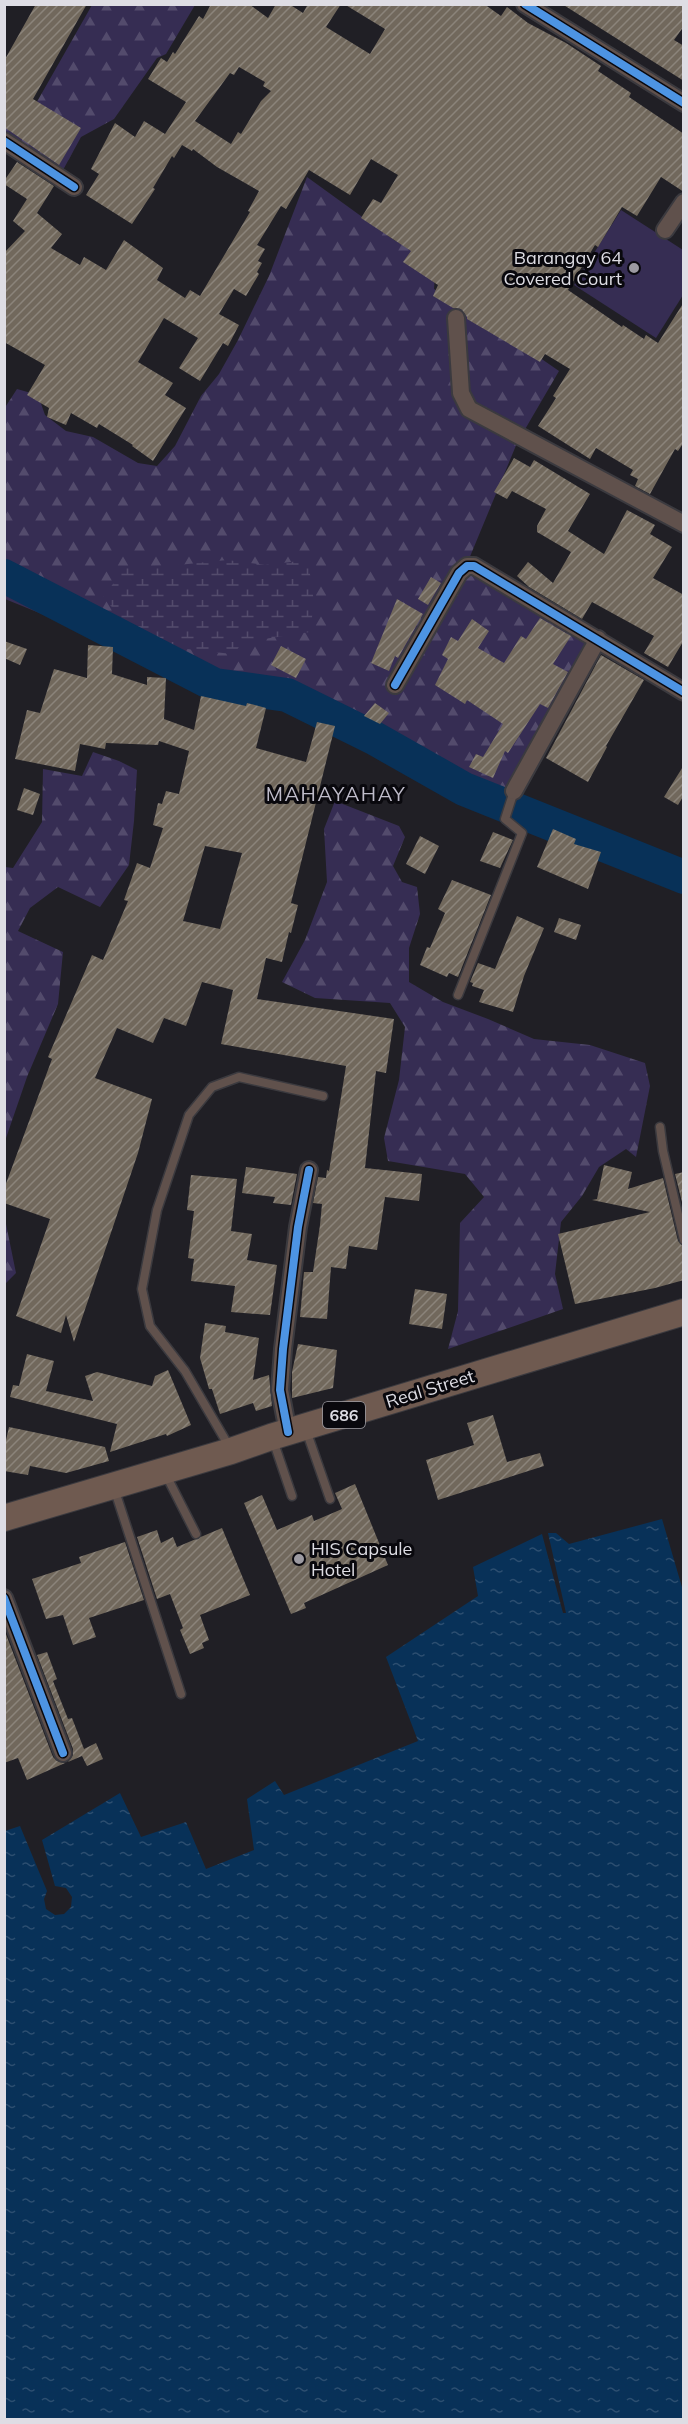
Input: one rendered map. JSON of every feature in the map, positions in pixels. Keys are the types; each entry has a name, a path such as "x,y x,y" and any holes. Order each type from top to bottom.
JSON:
{"main road":[{"name":"Real Street","path":"4,1518 684,1312"}],"street":[{"path":"525,4 684,103"},
{"path":"4,141 74,187"},
{"path":"665,230 684,202"},
{"path":"456,318 461,393 469,409 684,524"},
{"path":"396,685 459,573 466,566 474,566 684,692"},
{"path":"514,791 598,639"},
{"path":"288,1432 280,1390 283,1350 298,1227 309,1170"},
{"path":"4,1598 63,1753"}],"lane":[{"path":"458,994 522,833 505,819 514,791"},
{"path":"231,1451 185,1371 150,1326 142,1289 157,1210 189,1115 212,1087 239,1077 323,1096"},
{"path":"660,1127 663,1151 684,1240"},
{"path":"292,1496 277,1448 288,1432 330,1499"},
{"path":"164,1470 196,1534"},
{"path":"113,1485 181,1694"}],"green space":[{"path":"92,5 195,5 166,54 157,58 114,119 81,137 63,170 5,134 4,91 34,107"},
{"path":"307,177 394,240 436,262 434,289 472,311 559,371 517,443 469,559 596,642 501,800 464,789 374,738 311,708 280,700 216,693 91,634 5,599 4,409 17,389 38,395 45,415 66,431 93,437 138,463 157,466 175,446 201,396 219,374 238,340 269,276"},
{"name":"Barangay 64 Covered Court","path":"621,210 683,250 683,295 656,338 574,285"},
{"path":"227,560 265,565 308,560 314,602 310,632 245,642 232,654 178,648 133,631 103,597 126,567"},
{"path":"93,752 137,770 129,865 100,907 58,887 30,908 18,931 63,952 58,1004 27,1077 5,1141 5,867 13,868 42,822 43,769 82,776"},
{"path":"335,801 399,826 405,837 393,866 402,882 417,887 420,914 409,948 409,982 443,1002 534,1039 590,1045 645,1063 650,1086 636,1157 626,1149 599,1167 582,1196 561,1222 555,1274 563,1309 448,1349 458,1311 460,1223 484,1197 465,1174 388,1161 384,1138 399,1080 405,1027 390,1003 315,998 282,982 305,940 327,882 324,829"},
{"path":"5,1219 16,1273 4,1284"}],"water":[{"path":"662,1519 684,1594 683,2419 5,2419 5,1831 20,1826 47,1891 44,1899 46,1909 55,1915 64,1914 71,1907 72,1897 66,1888 55,1886 42,1840 120,1793 141,1837 186,1822 206,1869 254,1850 247,1799 275,1781 284,1795 418,1741 386,1657 478,1596 473,1567 542,1534 563,1613 566,1613 548,1533 556,1533 569,1544"}],"building":[{"path":"36,4 87,4 33,99 81,128 59,165 4,127 4,61"},
{"path":"211,4 249,4 268,18 276,4 289,4 303,13 308,4 341,4 326,27 370,54 385,29 344,4 484,4 501,16 507,7 528,23 566,43 601,66 598,71 631,93 629,97 684,134 684,192 661,177 637,216 622,207 598,247 595,245 568,290 622,327 623,325 644,339 646,335 658,343 684,302 684,442 678,451 675,449 650,494 635,486 638,479 630,475 633,470 596,448 590,459 538,426 556,398 553,396 570,369 545,354 540,362 467,319 461,309 453,308 433,296 438,285 403,262 411,251 361,218 373,199 381,203 398,175 371,159 350,195 309,170 286,209 281,206 257,245 265,249 258,261 262,263 257,272 259,274 246,296 234,289 219,314 239,325 228,346 223,343 200,381 179,368 198,338 164,318 138,362 173,383 165,395 186,408 153,461 133,445 99,424 97,428 71,413 66,425 47,417 49,408 27,395 45,365 4,342 4,253 25,231 13,221 27,199 4,184 4,181 17,162 54,186 37,213 62,234 51,248 80,265 84,257 106,270 124,240 163,268 157,280 185,298 190,290 200,296 250,212 248,211 259,191 217,167 193,149 192,151 182,145 174,158 172,156 153,188 155,189 132,224 86,195 99,174 91,169 115,123 135,137 144,121 165,134 186,102 148,79 161,58 167,62 173,52 175,54 199,16 203,19","holes":["239,67 265,82 263,86 271,91 261,101 241,134 238,132 231,144 195,121 230,73 234,75"]},
{"path":"562,4 684,4 684,26 674,40 684,46 684,81"},
{"path":"514,458 530,467 534,460 590,494 568,531 604,554 627,510 655,525 650,534 672,547 653,578 684,595 684,640 668,667 644,653 654,636 592,602 582,619 529,587 517,576 528,562 553,583 571,552 537,532 537,526 546,509 512,491 507,499 494,492"},
{"path":"431,577 441,583 428,605 418,599"},
{"path":"397,599 423,614 398,658 395,656 389,671 371,663"},
{"path":"540,618 571,636 553,664 568,672 548,708 540,704 508,753 505,751 493,778 469,767 476,754 483,757 503,724 467,700 465,704 435,685 448,659 442,655 451,637 458,641 472,619 489,631 478,648 504,663 521,636 526,639"},
{"path":"4,641 27,649 20,665 4,658"},
{"path":"88,645 113,647 112,674 147,685 147,677 166,678 164,719 194,730 201,696 266,708 256,748 306,762 317,722 335,726 291,903 298,905 291,933 289,932 282,962 266,958 257,999 394,1019 386,1073 376,1071 365,1168 422,1174 419,1201 385,1197 377,1250 349,1246 346,1269 331,1267 327,1319 300,1317 304,1272 313,1272 320,1225 322,1204 313,1203 318,1177 326,1178 327,1170 329,1171 346,1066 221,1044 233,990 202,982 186,1026 164,1018 153,1043 117,1028 95,1078 152,1099 138,1153 74,1342 66,1315 61,1333 16,1316 50,1219 4,1203 4,1189 52,1059 48,1057 92,955 103,960 128,901 124,900 137,863 150,868 163,828 153,825 158,803 162,804 166,791 179,794 189,751 159,741 158,745 106,743 105,749 80,744 75,771 15,759 27,710 40,713 54,669 87,678","holes":["205,846 242,853 220,929 183,921"]},
{"path":"281,646 306,659 296,678 271,665"},
{"path":"601,655 644,680 588,782 546,758"},
{"path":"375,703 389,713 380,724 364,716"},
{"path":"684,765 684,795 678,805 664,797"},
{"path":"24,788 40,794 33,815 17,810"},
{"path":"553,829 576,839 574,844 601,852 588,889 537,867"},
{"path":"493,832 513,840 500,868 480,861"},
{"path":"420,836 439,846 425,874 406,864"},
{"path":"452,880 491,895 458,977 449,973 447,977 420,965 445,913 438,909"},
{"path":"517,916 544,928 524,976 513,1012 479,1002 484,990 472,986 473,983 470,982 478,963 495,969"},
{"path":"559,918 581,925 576,940 554,932"},
{"path":"604,1165 632,1172 628,1189 663,1178 678,1241 684,1246 684,1280 575,1304 558,1234 650,1212 592,1200 597,1199"},
{"path":"246,1167 297,1174 291,1205 273,1203 275,1197 242,1193"},
{"path":"684,1172 684,1210 675,1174"},
{"path":"191,1175 237,1179 231,1231 252,1234 247,1260 277,1265 270,1315 231,1312 235,1286 191,1281 194,1259 188,1258 194,1211 187,1210"},
{"path":"415,1289 447,1294 442,1329 409,1324"},
{"path":"205,1323 226,1326 225,1332 259,1338 253,1380 269,1375 272,1406 256,1411 253,1403 220,1414 212,1389 209,1389 200,1358"},
{"path":"298,1344 337,1350 333,1388 292,1398 292,1372"},
{"path":"27,1354 54,1361 46,1391 93,1401 85,1376 97,1372 152,1386 155,1376 168,1370 191,1425 167,1436 166,1434 110,1452 117,1424 10,1397 13,1385 19,1386"},
{"path":"493,1415 507,1462 540,1453 544,1466 438,1500 426,1460 474,1445 467,1423"},
{"path":"9,1427 105,1447 109,1461 66,1473 30,1466 28,1475 4,1471 4,1449"},
{"path":"355,1484 388,1565 304,1603 306,1608 291,1614 244,1503 262,1495 277,1530 312,1515 314,1521 342,1509 335,1493"},
{"path":"222,1528 250,1595 200,1615 209,1640 202,1643 204,1648 190,1654 180,1630 183,1628 170,1594 157,1599 137,1537 157,1530 161,1543 173,1537 177,1547"},
{"path":"125,1542 144,1600 89,1618 96,1637 73,1645 63,1615 46,1619 32,1579 81,1563 79,1557"},
{"path":"4,1629 53,1757 65,1763 27,1780 18,1758 4,1763"},
{"path":"47,1652 57,1679 53,1681 68,1719 72,1718 84,1749 96,1743 103,1759 87,1766 82,1756 68,1762 73,1755 73,1749 37,1655"}],"waterway":[{"path":"4,576 215,685 287,695 374,738 464,789 684,877"}],"cycle path":[{"path":"525,4 684,103"},
{"path":"4,141 74,187"},
{"path":"395,685 459,573 467,566 474,566 684,692"},
{"path":"288,1432 280,1390 283,1349 298,1227 309,1170"},
{"path":"4,1598 63,1753"}],"place":[{"name":"Barangay 64 Covered Court","path":"634,268"},
{"name":"HIS Capsule Hotel","path":"299,1559"}],"district":[{"name":"MAHAYAHAY","path":"336,794"}]}
